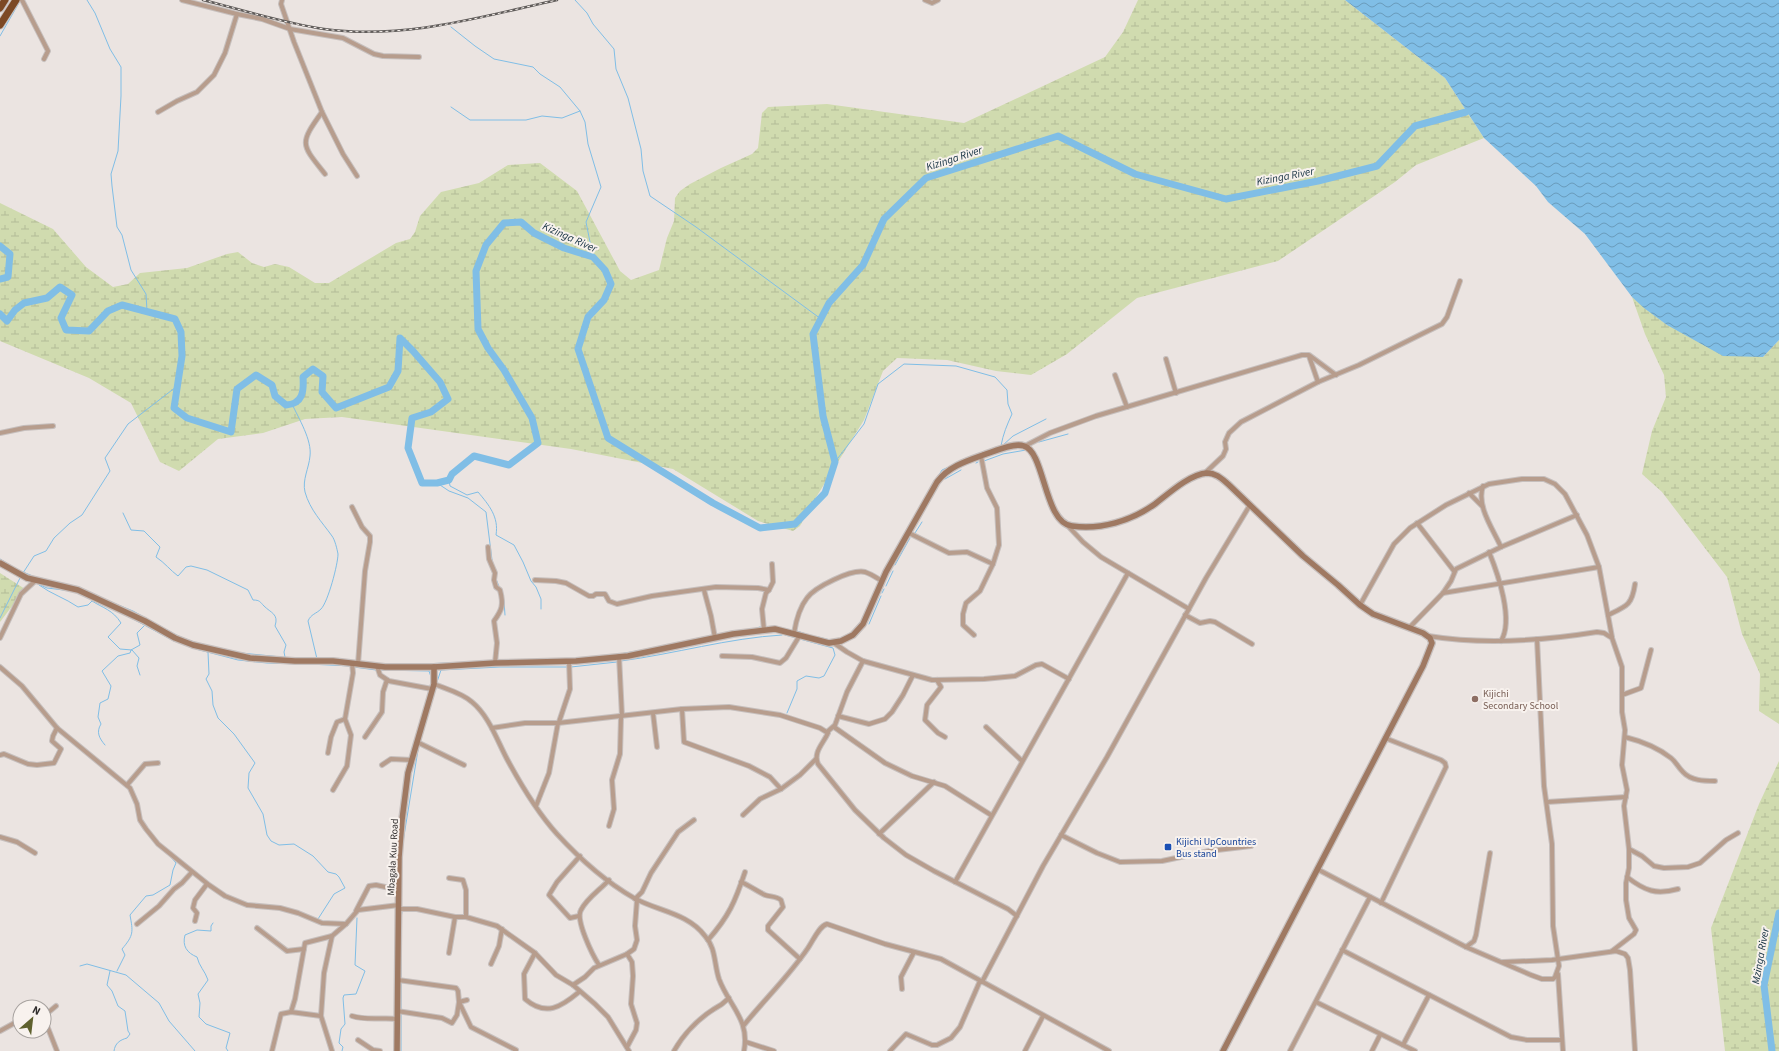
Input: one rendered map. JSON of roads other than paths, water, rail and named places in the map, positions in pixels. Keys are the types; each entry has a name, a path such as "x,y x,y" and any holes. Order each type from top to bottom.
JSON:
{"highway":[{"path":"0,8 5,0"},
{"path":"0,24 16,0"}],"street":[{"path":"22,0 48,51 44,59"},
{"path":"182,0 192,1 237,14 262,19 290,29 343,38 374,54 383,56 419,57"},
{"path":"282,0 281,4 322,112 343,154 357,176"},
{"path":"925,0 931,3 938,0"},
{"path":"158,112 197,92 214,75 225,53 237,14"},
{"path":"322,112 312,125 305,143 308,152 325,174"},
{"path":"1205,474 1223,456 1226,450 1226,439 1228,433 1235,426 1318,382 1359,365 1442,324 1447,317 1460,281"},
{"path":"0,563 17,574 35,581 78,590 145,621 175,638 214,651 250,658 377,666 434,667 495,663 569,661 619,656 715,638 775,629 826,643 834,643 846,639 860,628 869,612 882,581 937,482 952,468 981,456 1011,447 1025,446 1050,433 1127,407 1302,355 1309,355 1336,375"},
{"path":"1309,355 1318,382"},
{"path":"1166,359 1176,393"},
{"path":"1115,375 1127,407"},
{"path":"0,433 24,428 54,426"},
{"path":"1025,446 1030,449 1036,458 1052,508 1092,550 1128,573 1189,608"},
{"path":"974,635 964,625 964,608 968,600 980,591 993,564 999,546 997,508 987,488 981,456"},
{"path":"1068,525 1100,526 1122,521 1154,504 1189,480 1205,474 1212,474 1222,479 1303,556 1360,605 1373,614 1428,636 1464,641 1537,639 1597,632 1604,633 1612,638"},
{"path":"1360,605 1394,544 1417,524 1446,505 1483,486 1498,482 1522,479 1548,480 1555,484 1565,494 1577,515 1599,567 1612,638 1622,667 1622,712 1625,736 1622,765 1626,797 1624,806 1629,849 1626,900 1629,918 1636,930 1634,934 1612,951"},
{"path":"1483,486 1481,495 1482,506 1501,547"},
{"path":"1469,493 1482,506"},
{"path":"890,1051 906,1034 937,1046 951,1038 960,1027 981,982 1061,835 1107,757 1189,608 1250,505"},
{"path":"333,790 347,766 350,735 345,719 355,664 365,571 370,542 370,536 362,527 352,507"},
{"path":"1409,628 1443,593 1451,581 1454,571 1458,567 1489,552 1577,515"},
{"path":"1417,524 1454,571"},
{"path":"909,533 949,552 968,552 993,564"},
{"path":"488,547 489,560 495,573 494,581 500,590 501,600 501,613 494,621 497,643 495,663"},
{"path":"1489,552 1501,584 1504,599 1506,628 1501,641"},
{"path":"764,630 762,609 766,593 773,582 772,564"},
{"path":"1443,593 1599,567"},
{"path":"794,633 802,606 808,596 816,590 843,576 865,572 882,581"},
{"path":"955,882 991,815 1128,573"},
{"path":"535,580 566,583 589,596 605,594 609,601 614,604 652,596 704,590 716,587 758,588 769,590"},
{"path":"0,638 21,594 35,581"},
{"path":"1608,615 1629,603 1632,599 1635,584"},
{"path":"704,590 715,638"},
{"path":"1185,615 1200,623 1210,621 1215,622 1252,644"},
{"path":"722,656 752,657 780,662 786,658 800,635"},
{"path":"1223,1051 1431,649 1432,643 1428,636"},
{"path":"1537,639 1543,766 1553,854 1554,926 1558,959 1563,1051"},
{"path":"834,643 863,660 913,675 937,680 984,679 1015,676 1036,665 1042,664 1069,678"},
{"path":"1622,695 1641,688 1650,650"},
{"path":"609,826 614,808 612,780 620,754 621,717 619,656"},
{"path":"743,815 760,799 781,789 800,775 816,759 817,752 827,735 827,732 834,727 846,692 863,660"},
{"path":"536,806 549,773 559,723 570,689 569,661"},
{"path":"377,666 379,673 387,680 433,687 471,701 492,728 516,776 536,806 557,833 580,856 609,880 636,899 698,924 713,951 720,981 744,1025 746,1042 744,1051"},
{"path":"0,667 22,686 58,728 127,785 133,793 140,820 158,844 207,884 225,896 247,905 280,908 298,913 322,923 346,924"},
{"name":"Mbagala Kuu Road","path":"398,1051 397,1012 399,890 404,807 412,760 433,687 434,667"},
{"path":"838,716 869,724 885,718 892,712 913,675"},
{"path":"365,737 382,712 383,692 387,680"},
{"path":"937,680 941,687 927,705 925,720 933,729 945,737"},
{"path":"492,728 524,723 559,723 621,717 653,712 723,707 744,708 788,717 827,732"},
{"path":"682,710 685,743 753,768 770,777 781,789"},
{"path":"653,712 657,747"},
{"path":"328,753 331,737 337,722 345,719"},
{"path":"834,727 885,763 912,776 934,782 954,790 991,815"},
{"path":"986,727 1022,761"},
{"path":"0,755 4,754 33,765 54,763 61,749 52,740 58,728"},
{"path":"1625,736 1642,741 1666,754 1686,775 1703,781 1716,781"},
{"path":"1381,903 1446,768 1446,764 1442,760 1386,738"},
{"path":"417,742 464,765"},
{"path":"382,765 391,759 412,760"},
{"path":"816,759 825,775 855,810 879,834 906,855 1008,909 1017,916"},
{"path":"127,785 145,764 158,763"},
{"path":"879,834 934,782"},
{"path":"1547,802 1626,797"},
{"path":"1617,798 1624,806"},
{"path":"573,985 599,965 627,954 634,949 636,943 636,899 642,892 651,873 678,832 694,820"},
{"path":"1629,849 1642,856 1654,866 1664,868 1688,867 1700,863 1730,837 1738,833"},
{"path":"1061,835 1097,853 1120,862 1162,861 1251,846"},
{"path":"0,837 17,842 35,853"},
{"path":"1466,947 1474,941 1476,935 1490,853"},
{"path":"579,916 570,918 549,895 556,882 580,856"},
{"path":"1317,869 1466,947 1542,979 1553,978 1558,974"},
{"path":"136,924 159,906 192,872"},
{"path":"708,940 727,917 734,903 745,872"},
{"path":"1627,877 1642,887 1650,890 1663,892 1678,889"},
{"path":"449,878 463,880 466,890 466,917"},
{"path":"599,965 587,942 579,916 586,902 609,880"},
{"path":"742,882 768,896 775,896 781,900 783,907 768,926 768,930 800,959"},
{"path":"196,921 197,912 193,908 193,903 207,884"},
{"path":"291,1012 306,942 332,936 346,924 356,911 368,886 376,885 399,890"},
{"path":"1290,1051 1370,897"},
{"path":"356,911 399,907 455,917 466,917 490,923 535,953 556,975 573,985 595,1004 608,1017 628,1049"},
{"path":"1008,909 1019,911"},
{"path":"449,953 455,917"},
{"path":"744,1025 800,959 825,924 941,959 1109,1051"},
{"path":"257,928 287,952 304,949"},
{"path":"490,964 500,944 502,930"},
{"path":"332,936 324,973 321,1016 332,1051"},
{"path":"1342,950 1511,1037 1527,1040 1562,1040"},
{"path":"1502,962 1558,959 1612,951 1621,952 1628,958 1634,1051"},
{"path":"902,989 901,977 914,952"},
{"path":"535,953 524,974 525,999 541,1008 548,1009 562,1006 580,992"},
{"path":"627,954 632,962 633,976 631,1004 637,1022 636,1030 628,1049"},
{"path":"397,1012 442,1018 452,1023 457,1015 459,1002 458,991 456,988 398,980"},
{"path":"1403,1044 1429,995"},
{"path":"674,1051 683,1037 713,1010 730,998"},
{"path":"459,1002 466,1000"},
{"path":"459,1002 471,1027 516,1050"},
{"path":"1316,1002 1380,1035 1403,1044 1414,1051"},
{"path":"52,1010 56,1006"},
{"path":"272,1051 280,1015 284,1012 321,1016"},
{"path":"352,1016 366,1019 385,1017 398,1019"},
{"path":"1025,1051 1043,1016"},
{"path":"0,1031 12,1024"},
{"path":"1372,1051 1380,1035"},
{"path":"52,1038 57,1051"},
{"path":"358,1040 373,1050 380,1051"},
{"path":"746,1042 774,1051"}],"water":[{"path":"1345,0 1779,0 1779,340 1763,357 1723,356 1667,325 1644,308 1632,297 1585,234 1548,202 1536,186 1484,138 1445,78"}],"waterway":[{"path":"87,0 95,13 110,49 121,67 118,151 111,174 112,186 117,227 122,235 131,270 146,294 147,311"},
{"path":"575,0 587,13 593,24 614,49 616,69 628,98 641,149 643,171 650,196 696,227 821,319"},
{"path":"0,36 20,1"},
{"path":"451,27 494,59 533,67 540,74 560,87 580,111 585,122 588,144 601,187 586,222 593,257"},
{"path":"451,107 470,120 526,120 542,116 562,118 580,111"},
{"name":"Kizinga River","path":"0,314 7,321 15,310 24,303 47,298 60,287 72,295 61,318 66,330 89,331 108,311 122,305 175,319 181,332 182,356 174,408 187,418 231,432 237,389 256,375 272,385 275,396 286,405 292,404 299,399 303,392 303,377 313,369 323,376 322,392 336,408 389,387 398,371 400,338 440,382 448,399 431,412 412,418 408,448 422,483 437,483 449,480 452,474 474,456 509,465 538,443 532,418 504,370 488,348 478,329 476,271 486,245 504,223 521,222 534,233 564,248 593,257 605,270 611,284 604,300 588,317 578,349 608,438 713,503 760,528 795,524 825,493 835,462 823,416 813,334 829,303 863,265 884,219 926,178 1058,136 1135,174 1226,199 1318,181 1377,166 1415,126 1466,112"},
{"name":"Kizinga River","path":"0,246 10,254 8,277 0,279"},
{"path":"835,462 864,424 878,384 904,364 956,366 995,377 1007,390 1008,404 1012,414 1001,446"},
{"path":"23,573 34,556 46,551 54,538 70,523 82,515 110,471 105,458 128,424 176,387"},
{"path":"292,404 309,443 310,456 304,483 305,492 313,510 333,538 338,554 327,599 321,609 312,615 308,621 317,659"},
{"path":"1002,446 1013,436 1046,419"},
{"path":"1039,442 1068,434"},
{"path":"984,461 1003,454 1026,450"},
{"path":"937,478 942,470 953,465"},
{"path":"945,479 961,470"},
{"path":"449,480 450,486 467,495 478,492 486,502 495,517 497,529 496,535 514,545 531,581 536,587 541,599 541,609"},
{"path":"437,483 449,491 468,498 486,512 492,560"},
{"path":"123,513 131,530 144,531 160,547 156,557 178,576 186,567 191,566 207,570 248,590 253,600 257,600 274,614 276,619 275,626 286,645 284,652 285,657"},
{"path":"915,533 922,522"},
{"path":"895,565 910,538"},
{"path":"0,559 13,567"},
{"path":"7,570 18,576"},
{"path":"886,586 893,571"},
{"path":"23,572 35,577"},
{"path":"0,618 20,578"},
{"path":"496,579 500,589"},
{"path":"36,583 47,588 72,591"},
{"path":"39,585 78,607 88,605 92,601 115,615 121,623 108,637 120,649 132,650 139,658 137,666 140,675"},
{"path":"882,593 884,589"},
{"path":"75,592 81,594"},
{"path":"869,624 881,596"},
{"path":"106,600 133,611 178,636 199,644"},
{"path":"504,601 505,615"},
{"path":"122,613 174,641"},
{"path":"105,745 99,735 101,724 98,717 100,703 108,699 111,686 102,671 118,656 130,653 131,650 140,645 137,633 144,626"},
{"path":"753,629 760,627"},
{"path":"785,629 791,630"},
{"path":"797,631 809,635"},
{"path":"621,661 742,639 782,635"},
{"path":"785,635 797,638"},
{"path":"818,637 830,640"},
{"path":"787,713 797,689 797,681 806,676 819,678 824,676 835,655 833,648 800,639"},
{"path":"620,654 660,647"},
{"path":"196,649 238,660 267,663 305,664"},
{"path":"208,652 209,674 206,679 212,691 213,705 218,718 234,734 255,763 249,773 248,788 263,814 267,835 271,841 279,845 294,844 313,856 328,872 336,874 345,888 334,894 318,919"},
{"path":"241,653 281,657"},
{"path":"571,667 617,662"},
{"path":"418,664 451,663"},
{"path":"308,664 351,666"},
{"path":"354,667 376,670"},
{"path":"437,682 441,670 500,667 568,667"},
{"path":"380,670 429,671 431,677"},
{"path":"403,842 418,750"},
{"path":"117,971 125,955 122,949 131,937 132,933 130,915 146,896 153,895 170,885 176,863 171,857"},
{"path":"401,919 402,911"},
{"name":"Mzinga River","path":"1772,1051 1764,985 1779,913"},
{"path":"342,1051 343,1047 339,1043 341,1029 345,1024 343,998 344,995 356,994 365,971 355,965 357,918"},
{"path":"213,923 211,926 211,931 197,930 185,935 184,943 186,949 197,957 208,980 198,994 200,1003 199,1017 206,1024 230,1033 226,1048 228,1051"},
{"path":"401,932 401,979"},
{"path":"80,966 87,964 126,975 159,1003 169,1021 195,1051"},
{"path":"110,971 107,985 112,991 118,1006 125,1011 128,1031 130,1034 127,1038 118,1042 114,1051"},
{"path":"401,982 401,1009"},
{"path":"401,1012 401,1051"}],"railway":[{"path":"203,0 293,23 324,29 354,32 383,32 442,25 471,20 557,0"}],"place":[{"name":"Kijichi Secondary School","path":"1475,699"},
{"name":"Kijichi UpCountries Bus stand","path":"1168,847"}]}
